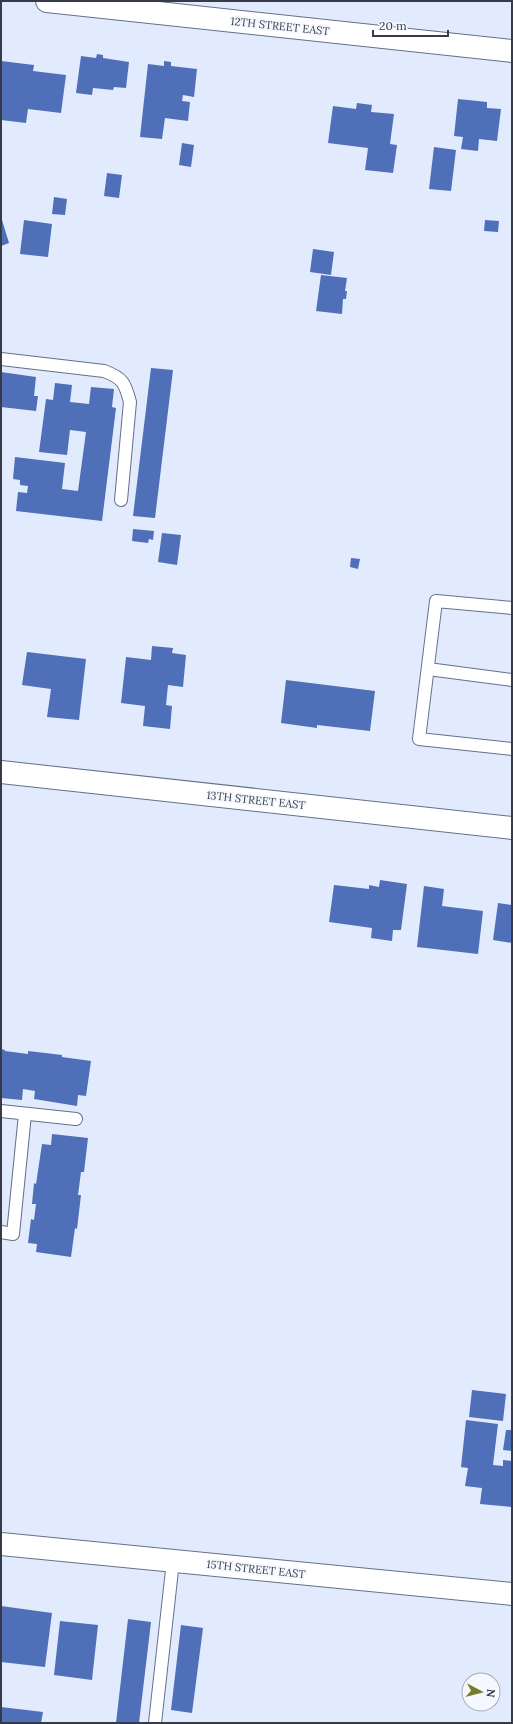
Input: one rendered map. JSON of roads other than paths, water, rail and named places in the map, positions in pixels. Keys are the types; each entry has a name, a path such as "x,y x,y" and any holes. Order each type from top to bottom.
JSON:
{"street":[{"name":"12TH STREET EAST","path":"47,1 512,51"},
{"name":"13TH STREET EAST","path":"1,772 512,828"},
{"name":"15TH STREET EAST","path":"1,1544 512,1594"}],"lane":[{"path":"1,359 104,371 118,376 126,386 130,402 121,500"},
{"path":"512,608 436,601 420,739 512,749"},
{"path":"428,670 512,680"},
{"path":"1,1112 76,1119"},
{"path":"1,1232 13,1234 25,1114"},
{"path":"155,1723 173,1561"}]}
